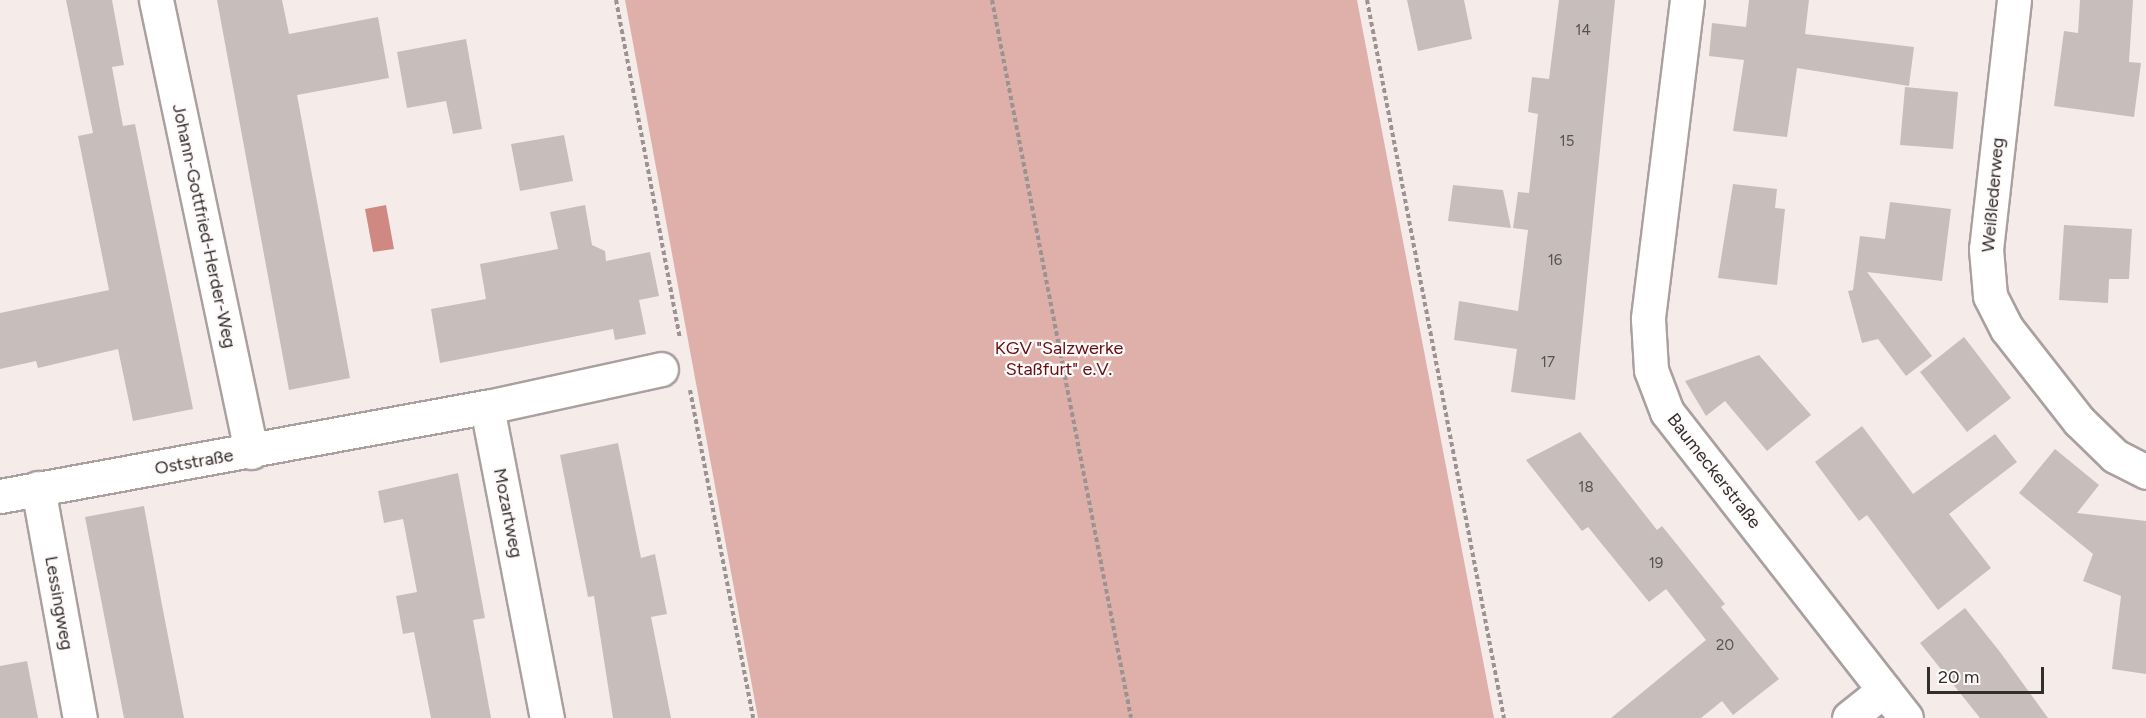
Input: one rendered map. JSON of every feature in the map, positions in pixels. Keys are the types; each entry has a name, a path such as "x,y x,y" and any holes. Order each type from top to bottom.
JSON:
{"street":[{"name":"Johann-Gottfried-Herder-Weg","path":"156,0 251,452"},
{"name":"Baumeckerstraße","path":"1687,0 1648,319 1651,370 1667,412 1906,718"},
{"name":"Weißlederweg","path":"2014,0 1986,249 1990,296 2007,329 2079,421 2115,456 2146,472"},
{"path":"487,407 661,369"},
{"name":"Oststraße","path":"0,496 251,452 487,407"},
{"name":"Mozartweg","path":"487,407 547,718"},
{"name":"Lessingweg","path":"38,488 80,718"},
{"path":"1849,718 1884,690"}],"path":[{"path":"992,0 1131,718"},
{"path":"1367,0 1504,718"}],"green space":[{"name":"KGV \"Salzwerke Staßfurt\" e.V.","path":"625,0 1357,0 1494,718 758,718"}],"shaded area":[{"path":"386,205 394,249 373,252 365,209"}],"building":[{"path":"66,0 112,0 124,65 112,67 123,126 135,124 193,409 133,421 118,349 38,368 36,361 0,369 0,313 109,290 78,136 93,133"},
{"path":"217,0 282,0 289,34 378,17 389,78 297,95 350,378 289,390"},
{"path":"1407,0 1464,0 1472,39 1418,51"},
{"path":"1559,0 1615,0 1575,400 1511,392 1517,349 1454,340 1459,301 1518,311 1528,230 1513,228 1518,192 1529,193 1538,114 1528,112 1532,77 1549,79"},
{"path":"1749,0 1809,0 1805,34 1914,47 1909,86 1797,68 1787,137 1733,131 1744,60 1709,56 1712,23 1746,27"},
{"path":"2080,0 2133,0 2129,62 2141,63 2134,117 2054,106 2064,31 2078,33"},
{"path":"466,39 482,129 453,134 446,101 407,108 397,52"},
{"path":"1905,87 1958,92 1953,149 1900,145"},
{"path":"564,135 573,181 520,191 511,144"},
{"path":"1733,184 1777,189 1775,208 1785,209 1777,285 1718,278"},
{"path":"1453,185 1503,190 1511,228 1448,221"},
{"path":"1890,202 1951,209 1942,281 1867,272 1932,356 1906,376 1878,339 1862,343 1848,291 1853,290 1860,236 1885,239"},
{"path":"585,205 592,245 605,251 606,261 650,252 659,296 639,300 646,334 615,340 613,329 440,363 431,309 486,299 480,264 558,249 550,212"},
{"path":"2064,225 2132,229 2129,279 2109,279 2108,303 2059,300"},
{"path":"1964,337 2011,398 1967,432 1920,372"},
{"path":"1759,355 1811,415 1767,451 1725,401 1706,416 1685,381"},
{"path":"1862,426 1913,494 1995,434 2017,462 1949,514 1991,568 1938,610 1867,515 1859,521 1815,462"},
{"path":"1580,432 1657,530 1662,526 1725,604 1721,607 1779,679 1733,715 1722,701 1701,718 1611,718 1706,640 1666,589 1649,602 1588,527 1582,531 1526,460"},
{"path":"618,443 641,558 655,554 667,614 651,617 671,718 613,718 594,596 588,597 560,455"},
{"path":"2055,449 2099,485 2077,513 2146,521 2146,674 2112,669 2121,596 2083,581 2093,554 2019,493"},
{"path":"458,473 485,618 473,620 491,718 431,718 414,632 403,634 396,596 417,592 403,519 384,523 378,491"},
{"path":"144,506 184,718 124,718 85,517"},
{"path":"1965,608 2048,718 1980,718 1920,643"},
{"path":"27,661 38,718 0,718 0,666"}]}
